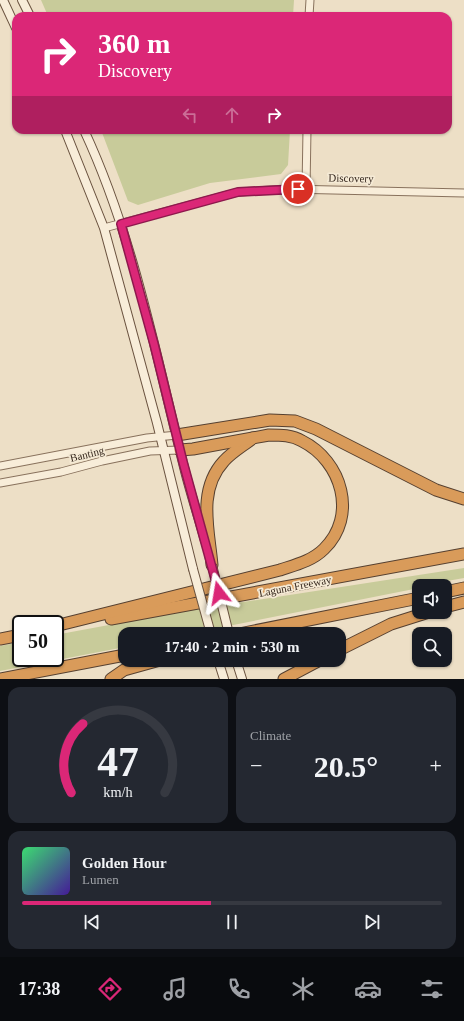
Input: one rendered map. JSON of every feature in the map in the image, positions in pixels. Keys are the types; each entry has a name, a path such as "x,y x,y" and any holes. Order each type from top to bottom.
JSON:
{"highway":[{"path":"177,435 270,420 294,421 316,429 436,490 464,499"},
{"path":"64,626 280,570 307,560 323,550 337,531 342,513 342,491 334,472 318,452 303,441 282,435 255,436 193,449 180,450"},
{"path":"212,565 206,503 207,492 217,469 224,461 255,436"},
{"name":"Laguna Freeway","path":"64,626 243,596 464,554"},
{"path":"452,591 464,588"},
{"path":"274,627 412,599"},
{"path":"452,605 464,602"},
{"path":"346,646 391,624 412,617"},
{"path":"0,639 12,637"},
{"path":"0,679 118,656"},
{"path":"110,679 124,670 135,667"},
{"path":"284,679 307,667"}],"main road":[{"path":"3,0 12,19"},
{"path":"22,0 28,12"},
{"path":"67,134 104,228 209,627"},
{"path":"86,134 121,224 227,627"},
{"path":"238,667 242,679"}],"street":[{"path":"309,12 310,0"},
{"path":"306,189 307,134"},
{"name":"Discovery","path":"104,228 238,192 306,189 464,193"},
{"name":"Banting","path":"0,466 177,435"},
{"name":"Banting","path":"0,483 61,472 102,461 163,450 180,450"}],"green space":[{"path":"41,0 294,0 293,12 46,12"},
{"path":"103,134 290,134 288,165 281,174 210,183 138,205 128,201"},
{"path":"464,568 464,578 452,580 412,579 412,589 223,627 118,627 118,648 64,659 64,633 179,612"},
{"path":"12,644 12,667 21,667 0,671 0,646"}],"route":[{"path":"219,593 121,224 238,192 298,189"}]}
